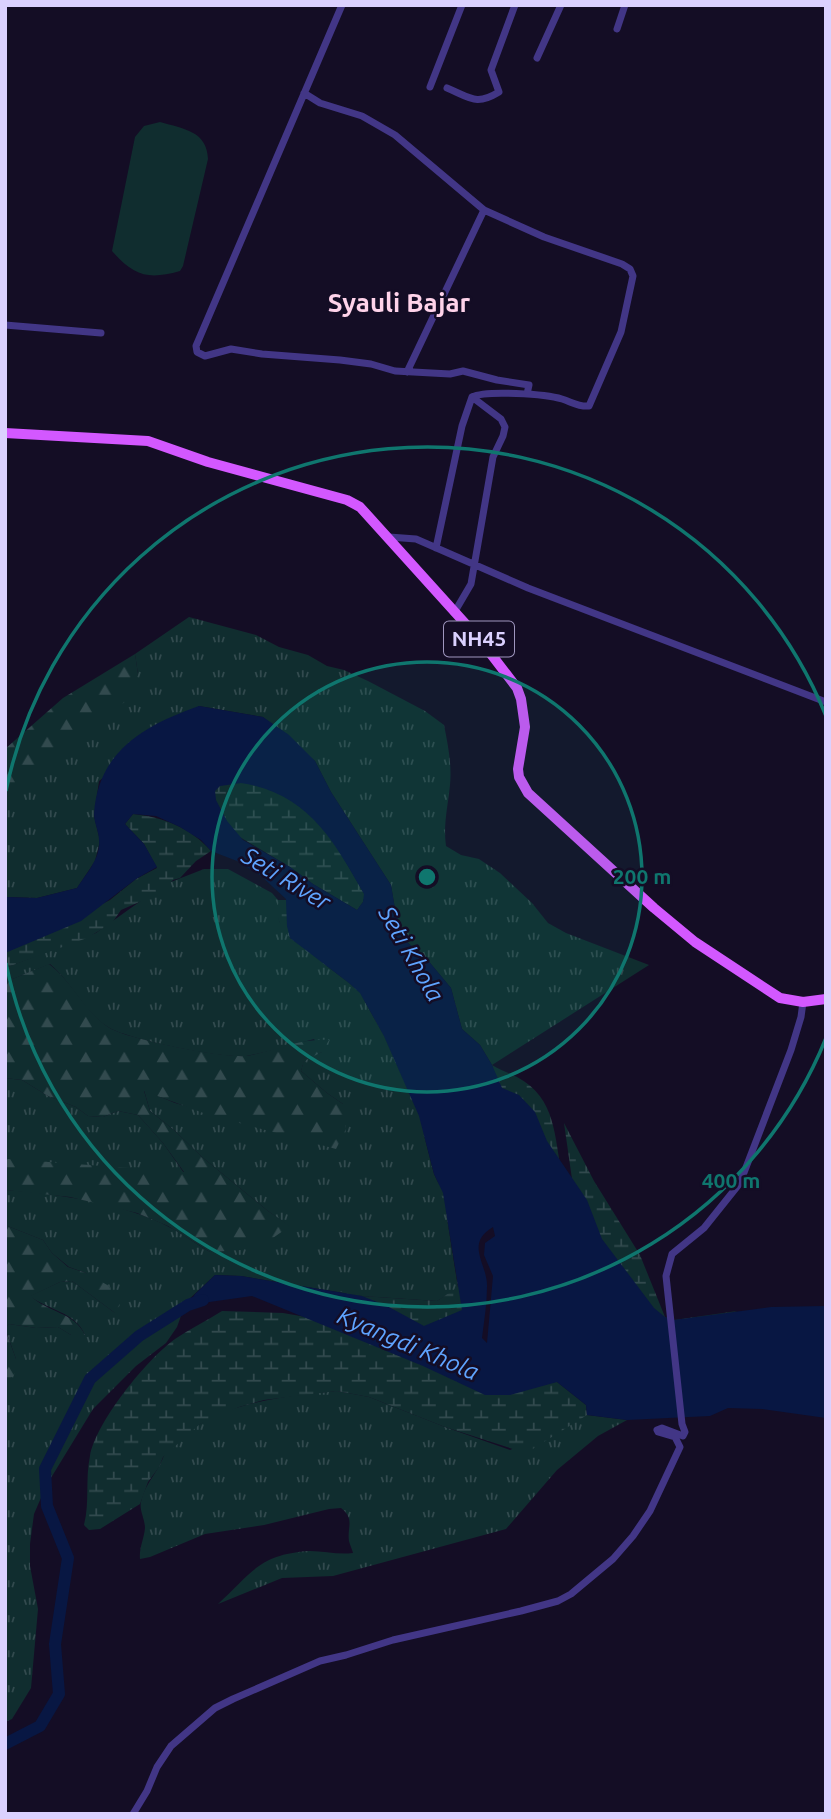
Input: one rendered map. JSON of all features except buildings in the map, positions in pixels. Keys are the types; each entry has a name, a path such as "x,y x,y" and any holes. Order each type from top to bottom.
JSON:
{"main road":[{"name":"NH45","path":"5,433 96,436 157,443 208,462 346,499 360,507 481,641 517,688 524,727 518,769 519,778 528,793 695,942 765,990 788,1001 826,999"}],"street":[{"path":"342,5 196,346 197,352 205,356 231,349 340,360 407,372 450,374 463,371 530,385 527,394"},
{"path":"430,87 462,5"},
{"path":"447,88 479,101 499,92 491,70 515,5"},
{"path":"537,58 561,5"},
{"path":"617,29 625,5"},
{"path":"304,93 320,103 362,116 395,135 484,210 544,237 622,264 630,269 634,276 621,332 589,406 581,407 549,396 527,394 478,394 472,397 462,426 436,548"},
{"path":"407,372 484,210"},
{"path":"5,325 101,333"},
{"path":"454,612 471,584 476,566 493,457 505,427 501,419 472,397"},
{"path":"389,537 416,539 528,588 826,702"},
{"path":"133,1814 171,1746 215,1708 307,1665 393,1640 558,1601 571,1594 613,1559 642,1525 680,1447 674,1437 657,1430 662,1428 683,1436 685,1432 666,1276 672,1254 704,1228 740,1183 791,1050 803,1002"}],"green space":[{"path":"160,122 185,129 199,137 207,150 208,159 183,266 180,271 150,275 127,266 112,251 135,137 144,126"},
{"path":"189,617 256,635 279,647 308,655 327,666 344,670 425,711 444,725 450,770 445,823 446,846 461,855 479,859 500,873 532,903 548,923 566,933 649,965 492,1065 480,1045 462,1029 451,988 426,958 408,943 396,915 391,885 331,792 315,761 263,717 199,706 99,781 94,816 100,841 95,861 77,888 37,898 5,897 5,799 138,674 135,654"},
{"path":"135,654 138,674 126,701 5,799 5,749 63,698"},
{"path":"251,747 333,840 365,895 357,910 138,776"},
{"path":"133,814 176,825 195,836 211,851 160,893 121,910 112,923 87,938 5,968 5,953 110,900 136,879 157,868 144,844 125,824"},
{"path":"204,869 228,869 272,893 278,900 279,921 290,938 360,993 384,1036 419,1116 434,1174 443,1193 458,1288 437,1301 362,1296 241,1276 215,1275 186,1302 177,1327 166,1343 136,1366 93,1409 46,1486 34,1514 30,1544 30,1566 38,1609 31,1688 12,1719 5,1722 5,1380 9,1380 16,1359 5,1328 9,1324 36,1328 58,1327 71,1335 85,1335 81,1327 68,1316 30,1296 60,1282 72,1281 115,1313 86,1273 69,1267 52,1253 43,1240 5,1225 5,1190 67,1197 132,1212 169,1227 210,1252 289,1226 202,1157 150,1111 144,1090 175,1103 303,1139 343,1104 301,1071 304,1060 322,1052 314,1039 246,1056 197,1051 134,1037 108,1027 92,1013 50,964 5,982 5,968 96,933 163,885"},
{"path":"278,900 286,900 332,924 419,1089 491,1376 364,1299 335,1290 362,1296 437,1301 458,1287 449,1228 436,1172 418,1117 388,1045 363,999 350,983 303,949 284,931 278,919"},
{"path":"49,964 108,1027 134,1037 234,1056 255,1054 308,1041 329,1040 322,1052 304,1061 301,1071 343,1104 346,1129 336,1149 206,1114 144,1091 150,1111 202,1157 290,1226 270,1240 241,1250 210,1252 168,1226 137,1213 70,1197 5,1190 5,1160 8,1159 184,1172 138,1115 118,1111 103,1117 88,1116 76,1107 48,1096 22,1080 5,1078 5,982"},
{"path":"492,1065 517,1077 540,1096 552,1120 562,1174 501,1092"},
{"path":"5,1078 22,1080 48,1096 76,1107 88,1116 103,1117 118,1111 138,1115 163,1143 184,1173 5,1160"},
{"path":"564,1123 594,1181 640,1255 665,1317 674,1320 737,1311 664,1342 555,1214 572,1179"},
{"path":"5,1225 43,1240 52,1253 68,1267 86,1273 109,1286 120,1305 115,1313 72,1281 60,1282 31,1296 44,1306 74,1321 85,1335 71,1335 58,1327 36,1328 9,1324 5,1329"},
{"path":"222,1311 283,1313 329,1321 557,1382 586,1405 587,1415 531,1450 522,1452 445,1427 369,1397 337,1391 264,1400 239,1407 200,1424 163,1457 148,1482 140,1504 100,1529 89,1530 84,1525 90,1456 94,1442 112,1409 137,1376 164,1348"},
{"path":"5,1329 16,1359 16,1372 9,1380 5,1380"},
{"path":"337,1391 369,1397 510,1450 587,1415 627,1420 598,1436 557,1470 506,1529 333,1576 282,1578 218,1604 249,1574 279,1556 310,1551 353,1553 349,1541 348,1516 341,1508 329,1509 264,1525 205,1534 140,1559 145,1528 142,1497 165,1454 182,1437 201,1423 244,1406 291,1396"}],"water":[{"path":"199,706 263,717 289,735 315,761 331,792 391,885 396,915 408,943 426,958 451,988 462,1029 480,1045 502,1088 519,1095 535,1112 547,1141 587,1200 602,1239 654,1308 674,1320 771,1307 826,1306 826,1418 762,1409 728,1408 710,1416 627,1420 587,1415 586,1405 557,1382 510,1395 485,1395 423,1366 252,1296 188,1305 195,1294 215,1275 241,1276 362,1296 424,1326 462,1310 443,1193 434,1174 419,1116 384,1036 360,993 290,938 286,899 260,875 237,861 211,851 201,840 180,827 156,816 133,814 125,824 144,844 157,867 136,879 81,921 5,953 5,897 37,898 77,888 98,853 99,837 94,814 97,792 105,773 128,743 179,713","holes":["241,783 264,788 284,797 316,822 330,838 364,894 363,902 357,910 243,840 227,821 216,800 215,791 220,786","493,1227 495,1236 485,1243 484,1255 493,1276 487,1343 482,1338 487,1287 479,1247 484,1234"]}],"waterway":[{"name":"Kyangdi Khola","path":"5,1744 40,1726 59,1694 55,1644 68,1558 47,1506 45,1469 90,1379 139,1336 188,1305 203,1300"}],"district":[{"name":"Syauli Bajar","path":"399,303"}],"water label":[{"name":"Seti River","path":"286,879"},
{"name":"Seti Khola","path":"411,954"}]}
